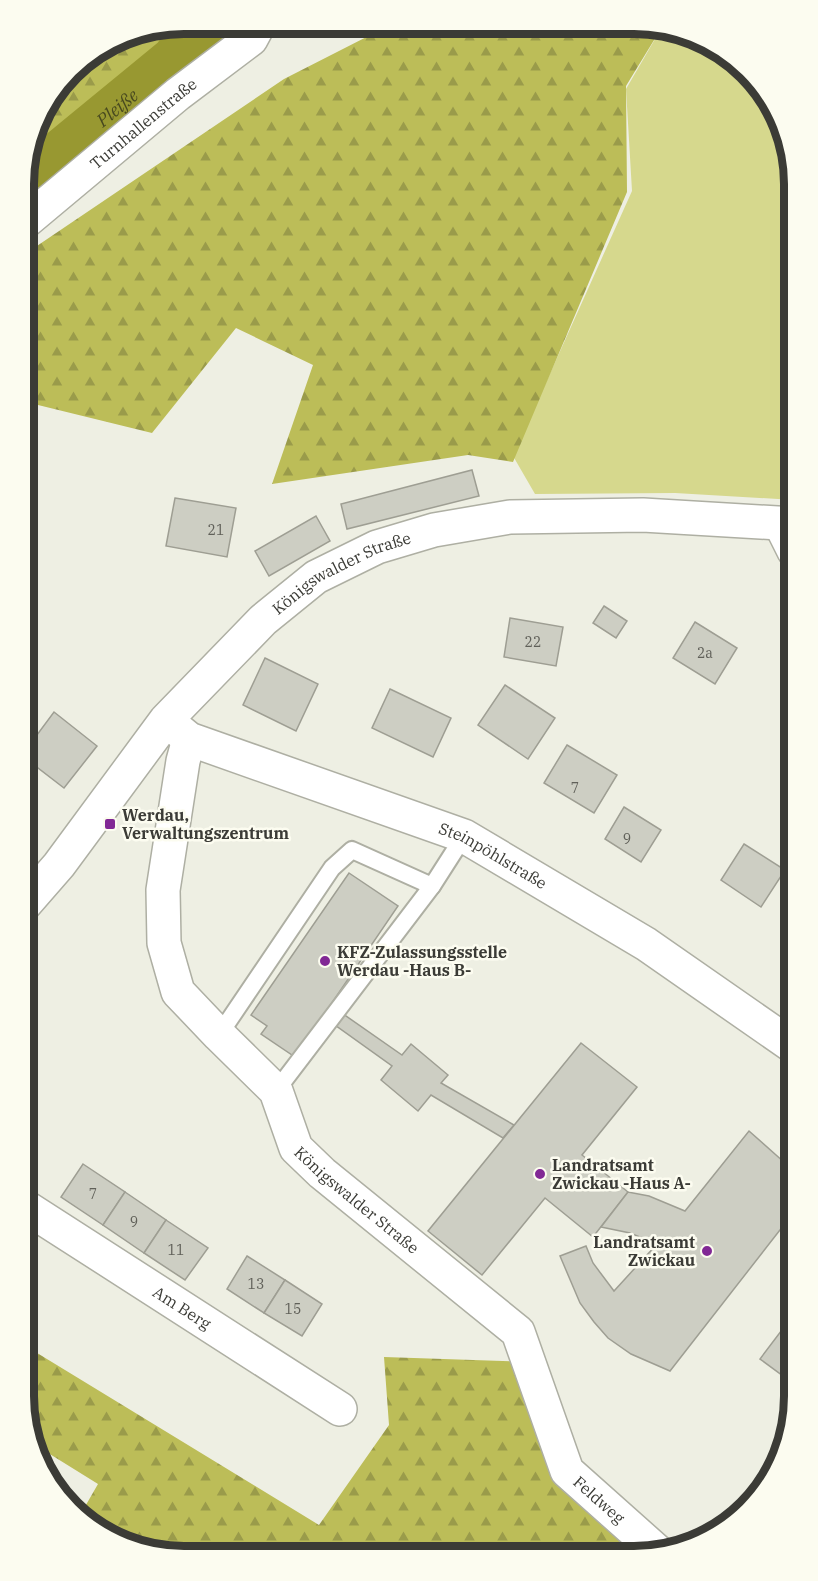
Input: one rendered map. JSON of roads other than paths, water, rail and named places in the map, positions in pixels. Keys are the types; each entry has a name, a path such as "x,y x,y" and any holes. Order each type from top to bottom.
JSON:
{"street":[{"name":"Turnhallenstraße","path":"35,214 178,94 251,39 254,34"},
{"name":"Königswalder Straße","path":"35,893 178,730 263,620 316,578 377,547 434,530 510,517 643,515 784,532"},
{"name":"Königswalder Straße","path":"178,730 183,761 163,890 164,944 178,992 276,1091 296,1148 322,1173 518,1332 567,1471"},
{"name":"Steinpöhlstraße","path":"178,730 464,836 646,944 783,1040"},
{"name":"Am Berg","path":"35,1213 340,1409"},
{"name":"Feldweg","path":"567,1471 650,1545"}],"lane":[{"path":"276,1091 432,886 464,836"},
{"path":"219,1035 332,868 352,850 432,886"}],"waterway":[{"name":"Pleiße","path":"36,174 176,60 196,34"}],"place":[{"name":"Werdau, Verwaltungszentrum","path":"110,824"},
{"name":"KFZ-Zulassungsstelle Werdau -Haus B-","path":"325,961"},
{"name":"Landratsamt Zwickau -Haus A-","path":"540,1174"},
{"name":"Landratsamt Zwickau","path":"707,1251"}]}
